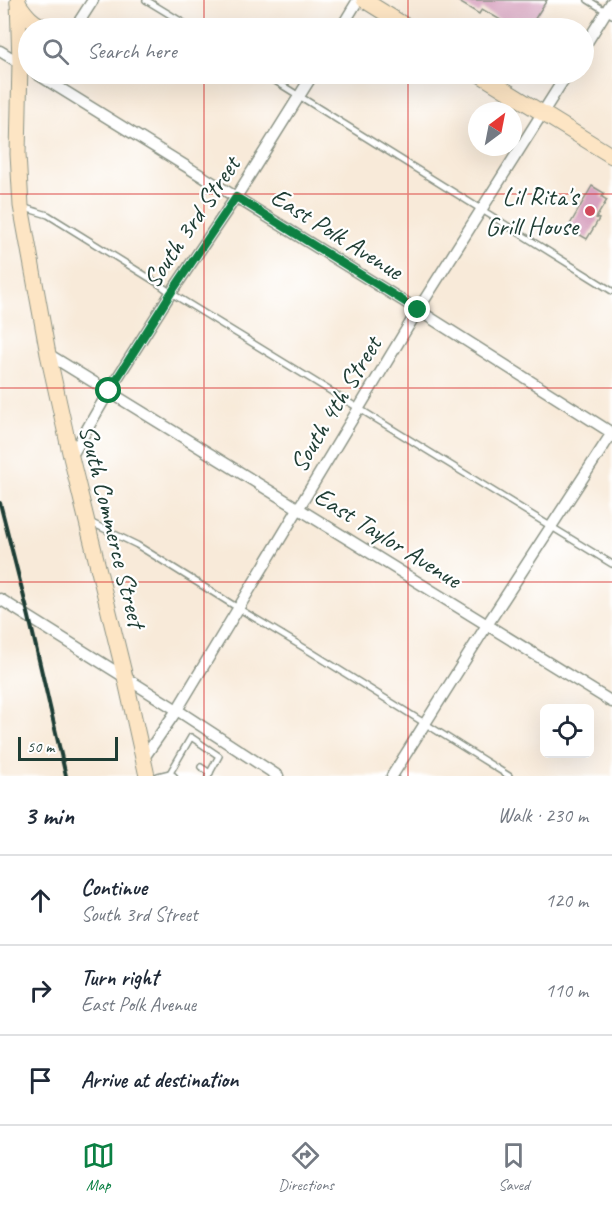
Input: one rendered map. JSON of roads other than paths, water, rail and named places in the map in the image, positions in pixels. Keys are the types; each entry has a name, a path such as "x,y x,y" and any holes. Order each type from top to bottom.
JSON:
{"main road":[{"path":"364,0 393,18"},
{"path":"18,1 27,18"},
{"name":"South Commerce Street","path":"18,1 20,18"},
{"name":"South Commerce Street","path":"24,84 18,154 21,206 48,354 147,776"},
{"path":"495,84 612,156"}],"street":[{"path":"81,18 93,0"},
{"path":"347,18 358,0"},
{"path":"594,32 610,9"},
{"path":"0,51 18,60"},
{"name":"East Polk Avenue","path":"54,84 612,433"},
{"name":"South 3rd Street","path":"71,458 109,391 307,84"},
{"name":"South 4th Street","path":"143,759 177,710 418,310 561,84"},
{"name":"East Taylor Avenue","path":"48,354 612,702"},
{"path":"392,776 612,433"},
{"path":"0,599 278,776"}],"lane":[{"path":"146,0 176,18"},
{"path":"588,0 610,9"},
{"path":"280,84 612,291"},
{"path":"21,206 48,215 62,223 171,293 612,564"},
{"path":"86,519 137,545 509,776"},
{"path":"205,747 213,733"},
{"path":"158,776 172,775 191,737 219,756 209,775 201,767"}],"railway":[{"path":"0,503 66,776"}],"place":[{"name":"Lil Rita's Grill House","path":"590,211"}]}
